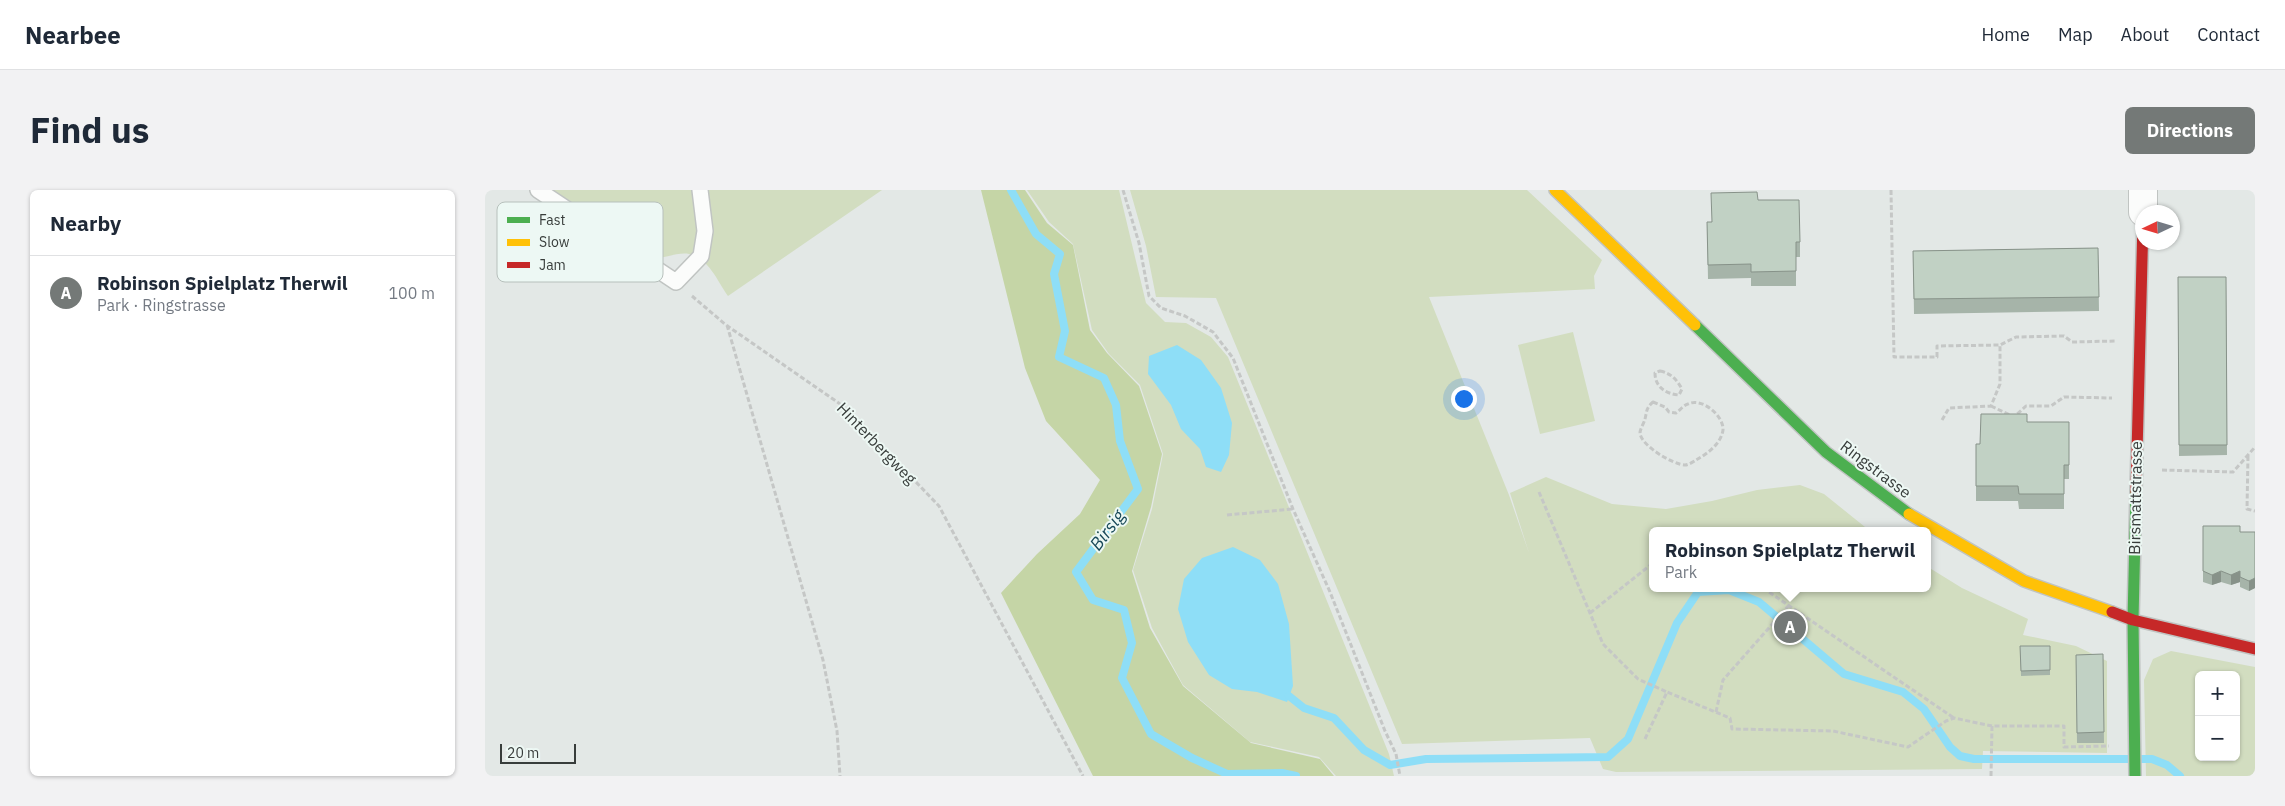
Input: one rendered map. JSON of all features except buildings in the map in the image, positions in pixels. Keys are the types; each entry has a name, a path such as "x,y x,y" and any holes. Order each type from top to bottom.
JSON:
{"street":[{"name":"Ringstrasse","path":"1555,190 1826,452 1917,520 1929,527"},
{"path":"2143,190 2143,205"},
{"name":"Birsmattstrasse","path":"2135,771 2133,620 2142,250"},
{"name":"Ringstrasse","path":"1931,528 2025,581 2133,620 2255,649"}],"lane":[{"path":"537,190 555,202"},
{"path":"663,273 676,282 701,256 705,231 700,190"}],"path":[{"path":"1123,190 1139,244 1149,296 1161,308 1185,316 1213,332 1233,358 1293,509 1330,592 1385,731 1396,754 1401,776"},
{"path":"1891,190 1894,357 1937,357 1937,346 2000,345 2016,337 2064,336 2072,342 2139,340"},
{"name":"Hinterbergweg","path":"676,282 727,325 843,406 939,506 1083,776"},
{"path":"727,325 823,660 837,731 840,776"},
{"path":"1991,406 2000,384 2000,345"},
{"path":"1660,371 1673,376 1682,390 1679,395 1669,394 1660,387 1655,380 1655,373 1660,371"},
{"path":"1942,420 1949,408 1991,406 2014,417 2026,406 2051,406 2064,397 2137,398"},
{"path":"1653,402 1659,403 1669,412 1676,413 1689,403 1700,403 1717,414 1722,422 1723,431 1720,439 1705,455 1686,465 1673,462 1646,445 1640,433 1647,407 1653,402"},
{"path":"2136,470 2233,472 2255,447"},
{"path":"2248,456 2247,509 2255,511"},
{"path":"1539,492 1603,644 1638,679 1730,718 1732,729 1833,731 1908,747 1946,721 1954,718"},
{"path":"1227,515 1293,509"},
{"path":"1590,613 1649,566"},
{"path":"1769,592 1954,718 1992,726 2064,726 2064,747 2134,748"},
{"path":"1716,712 1723,680 1789,605"},
{"path":"1645,739 1667,692"},
{"path":"1991,776 1992,726"}],"green space":[{"path":"553,190 882,190 728,296 712,271 696,256 682,254 663,257 663,202 572,202"},
{"path":"981,190 1025,190 1047,223 1073,245 1090,330 1107,353 1139,386 1162,454 1151,507 1132,571 1150,628 1183,686 1251,743 1320,759 1334,776 1093,776 1001,593 1037,554 1080,514 1100,480 1046,421 1025,368"},
{"path":"1027,190 1119,190 1146,303 1165,322 1186,323 1211,337 1228,357 1389,754 1394,776 1336,776 1319,757 1250,742 1183,685 1152,628 1133,570 1152,509 1163,454 1140,385 1109,354 1092,330 1073,244 1049,222"},
{"path":"1130,190 1527,190 1602,260 1594,276 1595,289 1429,297 1509,495 1529,553 1510,493 1546,477 1612,504 1666,509 1712,501 1757,490 1800,485 1824,494 1865,527 1649,527 1649,592 1931,592 1931,569 1962,588 2028,619 2023,635 2076,646 2107,661 2107,753 1983,751 1982,769 1616,772 1603,769 1590,738 1402,744 1216,298 1156,297 1146,246"},
{"path":"1573,332 1595,421 1540,434 1518,345"},
{"path":"2171,651 2255,667 2255,776 2146,776 2144,680 2153,659"}],"water":[{"path":"1177,345 1201,360 1221,388 1232,423 1229,455 1221,472 1206,467 1200,449 1181,429 1171,405 1148,374 1149,356"},
{"path":"1233,547 1260,560 1278,584 1289,624 1293,686 1287,702 1257,692 1232,689 1209,675 1188,642 1178,609 1184,579 1202,558"}],"waterway":[{"name":"Birsig","path":"1011,190 1036,234 1060,254 1054,274 1065,331 1059,357 1104,378 1116,405 1120,441 1138,489 1076,572 1093,600 1124,610 1132,643 1122,678 1151,734 1192,758 1227,774 1282,773 1296,776"},
{"path":"1289,696 1304,708 1334,718 1364,750 1390,765 1426,759 1608,757 1628,739 1677,623 1698,592"},
{"path":"1734,592 1759,602 1844,674 1903,692 1924,709 1950,747 1960,756 1974,759 2152,759 2167,765 2180,776"}],"traffic: fast":[{"path":"1695,325 1826,452 1909,514"},
{"path":"2135,776 2133,620 2136,492"}],"traffic: slow":[{"path":"1555,190 1695,325"},
{"path":"1909,514 2024,581 2112,612"}],"traffic: jam":[{"path":"2136,492 2142,250"},
{"path":"2112,612 2133,620 2255,649"}],"place":[{"name":"Robinson Spielplatz Therwil","path":"1790,627"}]}
